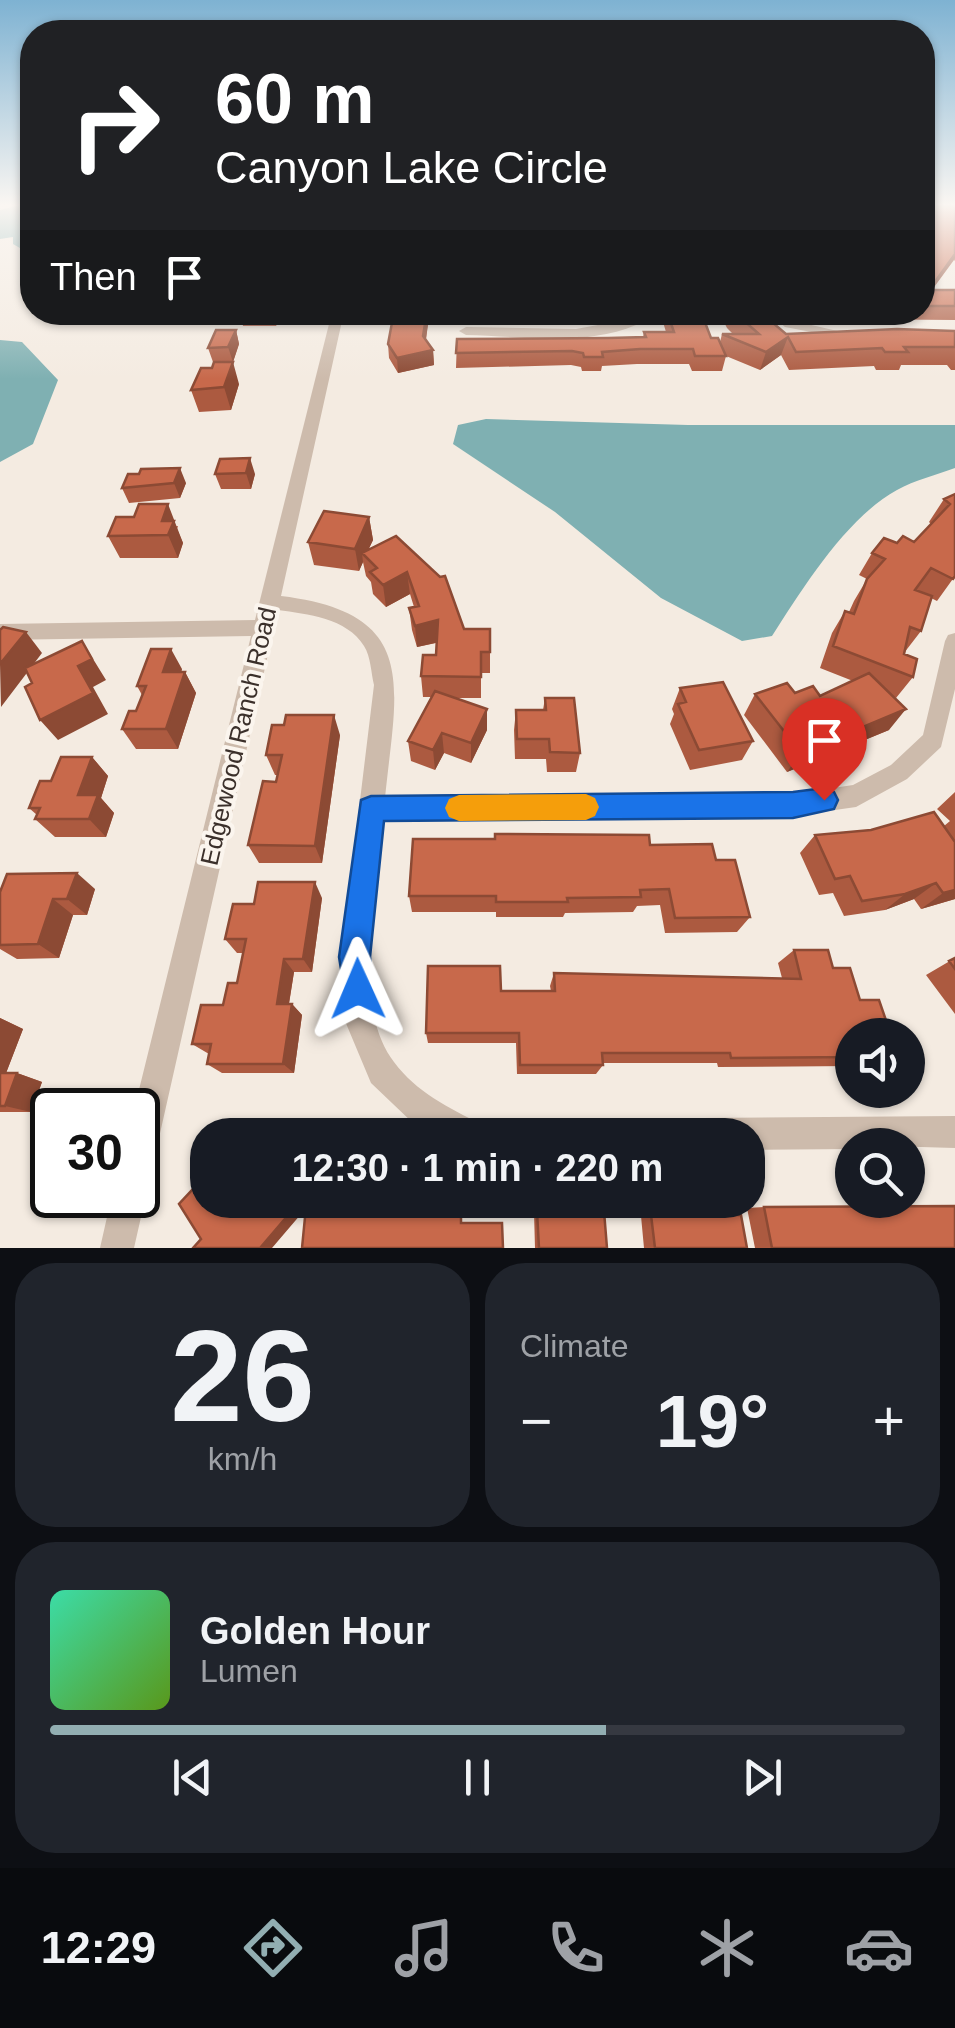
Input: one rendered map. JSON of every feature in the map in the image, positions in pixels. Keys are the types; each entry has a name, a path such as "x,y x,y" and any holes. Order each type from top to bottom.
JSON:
{"street":[{"name":"Edgewood Ranch Road","path":"155,1088 335,325"},
{"path":"466,331 598,332 626,325"},
{"path":"794,325 860,335"},
{"path":"269,602 316,607 345,620 373,641 385,685 354,957 360,1021 382,1072 434,1118"},
{"path":"0,632 264,628"},
{"path":"371,809 793,805 856,796 899,772 933,740 955,642"},
{"path":"765,1134 955,1132"},
{"path":"116,1248 123,1218"}],"water":[{"path":"0,340 22,342 58,380 33,444 0,462"},
{"path":"486,419 688,425 955,425 955,468 904,486 878,502 827,556 772,636 742,641 661,598 555,512 453,444 458,425"}],"building":[{"path":"935,263 948,263 935,282"},
{"path":"935,290 955,290 955,306 935,306"},
{"path":"392,325 425,325 423,336 433,350 397,358 388,344"},
{"path":"672,325 706,325 711,338 718,338 726,356 695,356 693,349 602,352 603,357 584,357 583,353 572,351 456,353 457,339 646,337 644,332 674,332"},
{"path":"749,325 775,325 786,334 897,329 955,331 955,347 904,347 908,352 885,352 882,348 796,352 788,337 766,352 722,334 759,334"},
{"path":"216,330 236,330 228,347 208,348"},
{"path":"214,362 233,362 224,387 191,390 201,368 212,368"},
{"path":"250,458 246,473 215,474 220,459"},
{"path":"180,468 174,483 122,488 128,474 139,474 141,469"},
{"path":"955,494 955,576 953,579 931,568 915,590 932,596 921,631 910,627 904,654 917,659 913,677 833,646 845,611 854,614 867,579 885,559 872,553 884,538 897,543 903,536 914,542 950,504 944,499"},
{"path":"139,504 168,504 162,521 174,521 168,535 108,536 116,517 134,517"},
{"path":"324,511 369,517 355,549 308,542"},
{"path":"396,536 440,577 445,576 464,629 490,629 490,652 481,652 481,677 421,676 423,655 436,655 438,620 415,626 409,608 419,606 407,572 383,585 370,572 377,568 362,553"},
{"path":"3,627 26,632 0,664 0,630"},
{"path":"82,641 92,659 78,666 93,693 40,720 25,687 32,683 25,668"},
{"path":"151,649 171,649 163,672 185,672 166,729 122,729 129,711 136,711 146,686 137,686"},
{"path":"869,673 906,709 801,753 755,694 787,683 795,693 813,686 820,696"},
{"path":"723,682 753,741 699,750 678,704 686,702 680,688"},
{"path":"435,691 487,709 471,743 442,733 433,750 408,741"},
{"path":"545,698 574,698 580,753 550,752 549,739 517,739 516,710 546,710"},
{"path":"286,715 334,715 315,846 248,845 263,781 276,782 282,755 266,755 272,725 284,725"},
{"path":"61,757 92,757 78,795 98,795 89,819 35,819 40,808 29,808 40,781 51,781"},
{"path":"934,812 955,842 955,890 943,893 936,883 905,894 862,901 850,876 835,879 815,835 871,830"},
{"path":"495,834 649,835 650,845 712,844 716,860 735,860 750,917 675,918 669,889 640,890 641,897 567,898 568,902 496,902 496,896 409,896 413,839 495,839"},
{"path":"77,873 67,899 53,899 38,944 0,945 0,892 7,874"},
{"path":"258,882 315,882 303,959 284,959 277,1004 292,1004 283,1064 207,1064 211,1044 192,1044 201,1005 223,1005 228,983 237,983 246,939 225,939 233,904 254,904"},
{"path":"794,950 828,950 833,968 850,968 860,1000 879,1000 885,1018 835,1018 835,1057 602,1053 603,1065 520,1065 519,1033 426,1033 428,966 500,966 501,991 555,991 554,973 801,979"},
{"path":"0,1073 17,1073 5,1106 0,1106"},
{"path":"190,1192 190,1218 286,1218 260,1248 193,1248 201,1239 179,1204"},
{"path":"925,1206 955,1206 955,1248 772,1248 765,1212 765,1207 835,1207 835,1218 925,1218"},
{"path":"305,1218 461,1218 461,1223 502,1223 503,1248 302,1248"},
{"path":"537,1218 605,1218 607,1248 539,1248"},
{"path":"651,1218 742,1218 747,1248 655,1248"}],"slow traffic":[{"path":"459,808 586,807"}],"route":[{"path":"358,989 354,957 371,809 793,805 824,800"}]}
